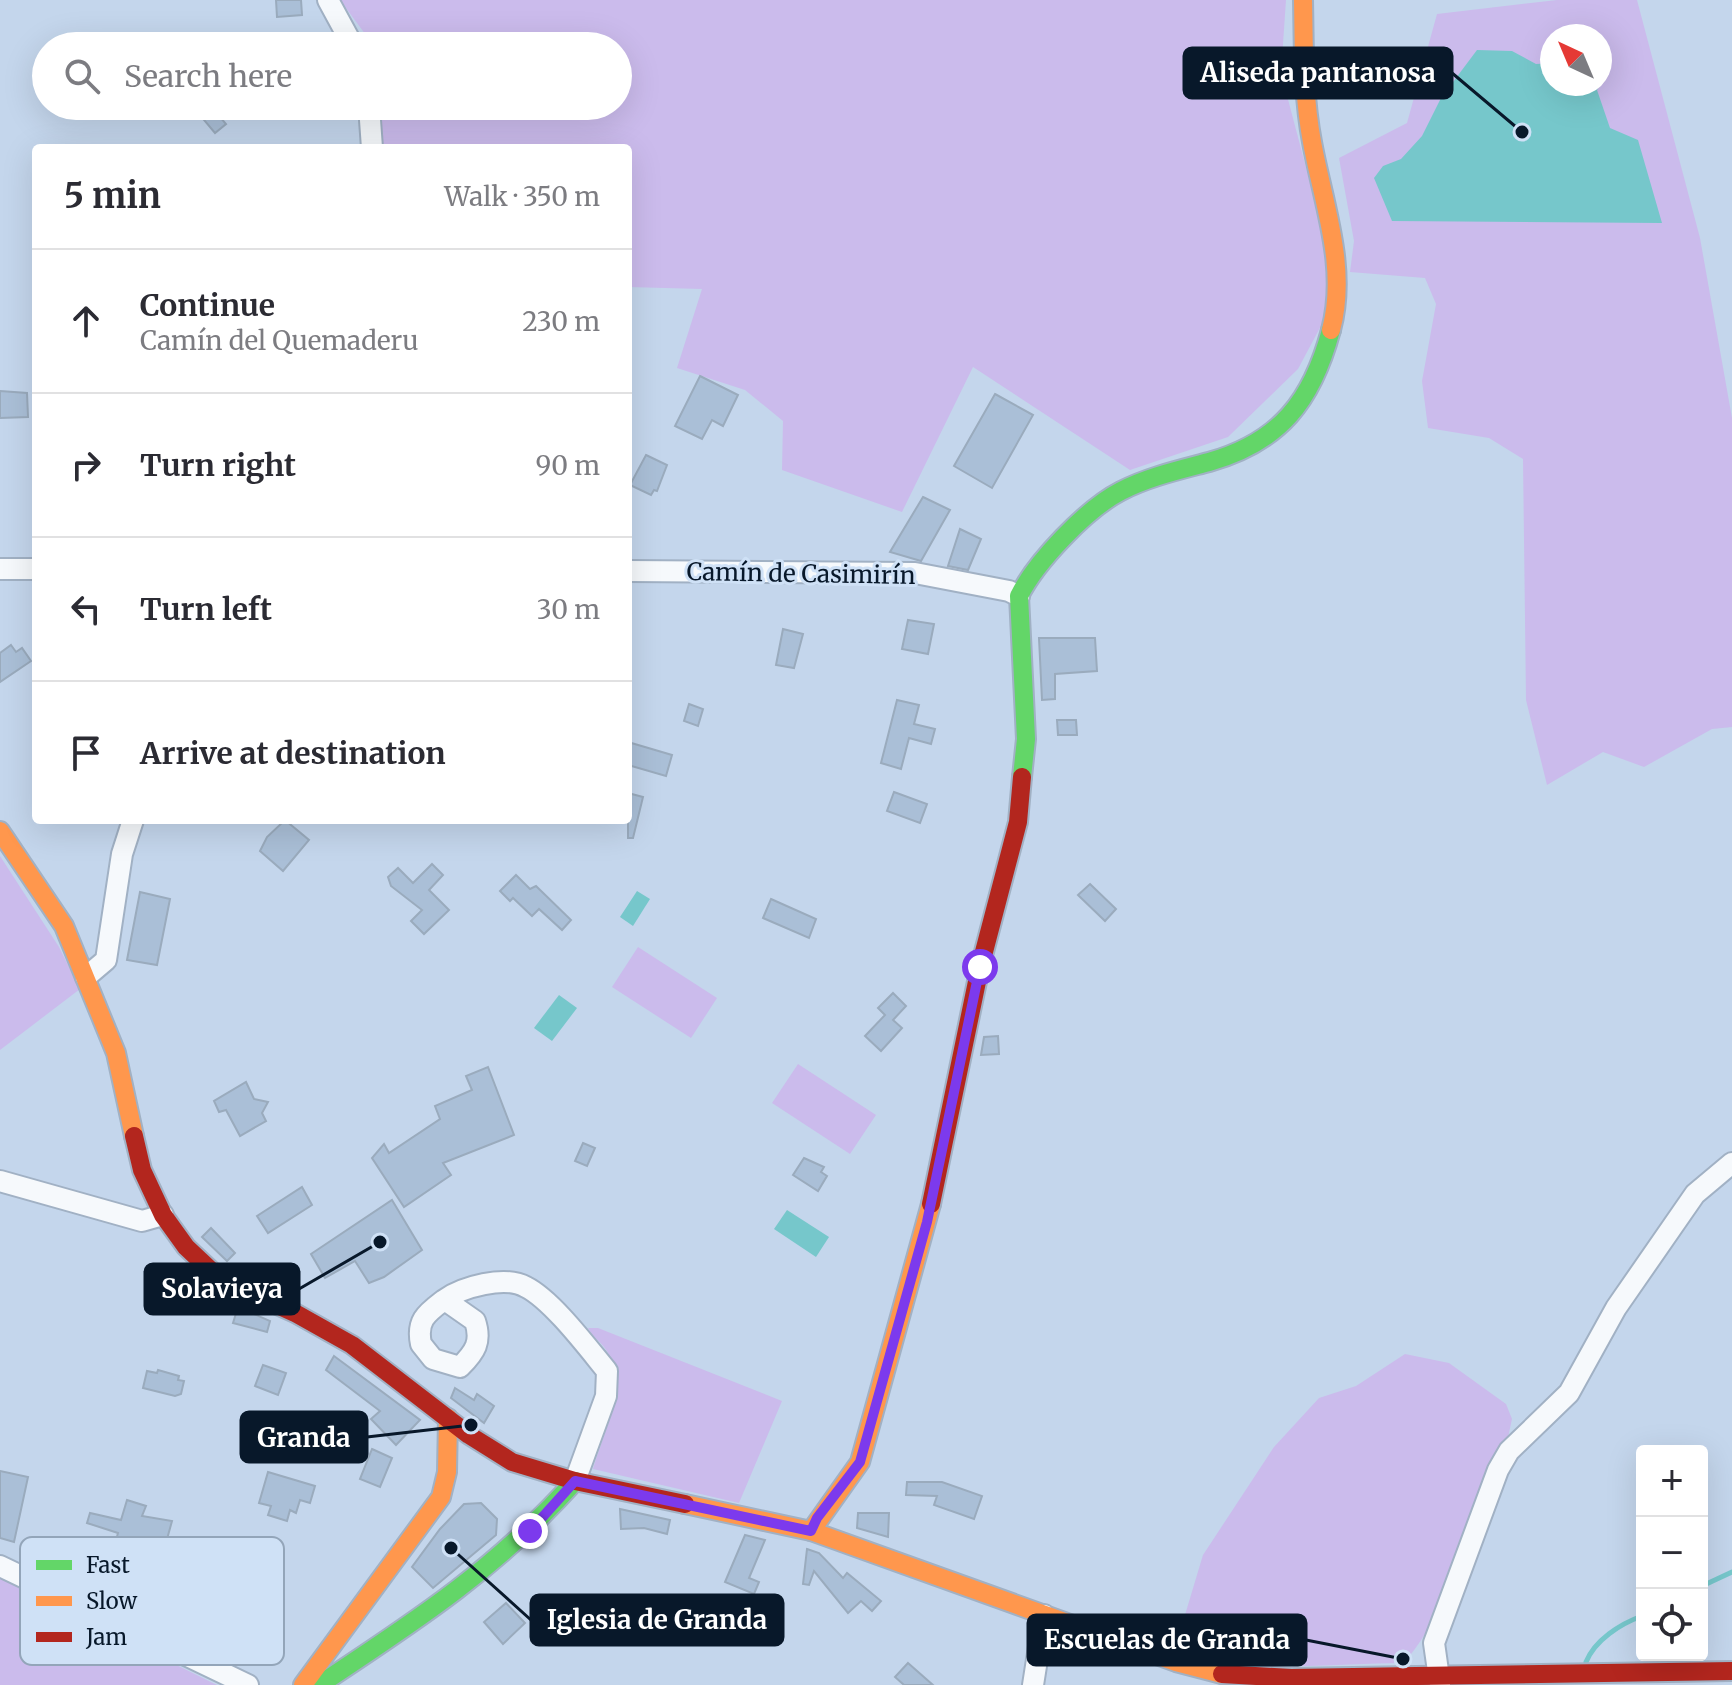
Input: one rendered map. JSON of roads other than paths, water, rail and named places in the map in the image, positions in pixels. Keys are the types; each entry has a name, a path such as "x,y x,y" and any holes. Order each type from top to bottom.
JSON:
{"street":[{"path":"328,0 345,32"},
{"path":"811,1531 817,1518 860,1462 927,1222 980,967 1018,822 1026,726 1019,596 1028,578 1117,492 1151,477 1257,444 1272,433 1301,401 1323,363 1335,328 1338,262 1306,103 1303,0"},
{"path":"370,120 372,144"},
{"path":"0,569 32,569"},
{"name":"Camín de Casimirín","path":"632,571 915,573 1009,591 1019,596"},
{"path":"86,977 106,960 122,854 132,824"},
{"path":"0,831 64,926 116,1053 142,1170 163,1215 186,1247 220,1279 295,1313 352,1345 469,1435 512,1462 575,1481 811,1531 1176,1662 1225,1675 1440,1680 1732,1671"},
{"path":"1440,1680 1434,1643 1498,1470 1509,1451 1569,1393 1630,1286 1695,1194 1732,1163"},
{"path":"0,1181 142,1221 163,1215"},
{"path":"319,1685 446,1601 530,1531 575,1481 606,1396 607,1371 576,1333 523,1285 469,1285 445,1300"},
{"path":"303,1685 441,1497 448,1418"},
{"path":"448,1444 469,1435"},
{"path":"530,1531 541,1511 543,1486 537,1472"},
{"path":"0,1566 20,1576"},
{"path":"381,1577 374,1604 384,1618 418,1619"},
{"path":"1033,1685 1044,1615"},
{"path":"206,1665 248,1685"}],"waterway":[{"path":"1708,1583 1732,1572"},
{"path":"1586,1662 1595,1647 1609,1634 1636,1618"}],"place":[{"name":"Aliseda pantanosa","path":"1522,132"},
{"name":"Solavieya","path":"380,1242"},
{"name":"Granda","path":"471,1425"},
{"name":"Iglesia de Granda","path":"451,1548"},
{"name":"Escuelas de Granda","path":"1403,1659"}]}
